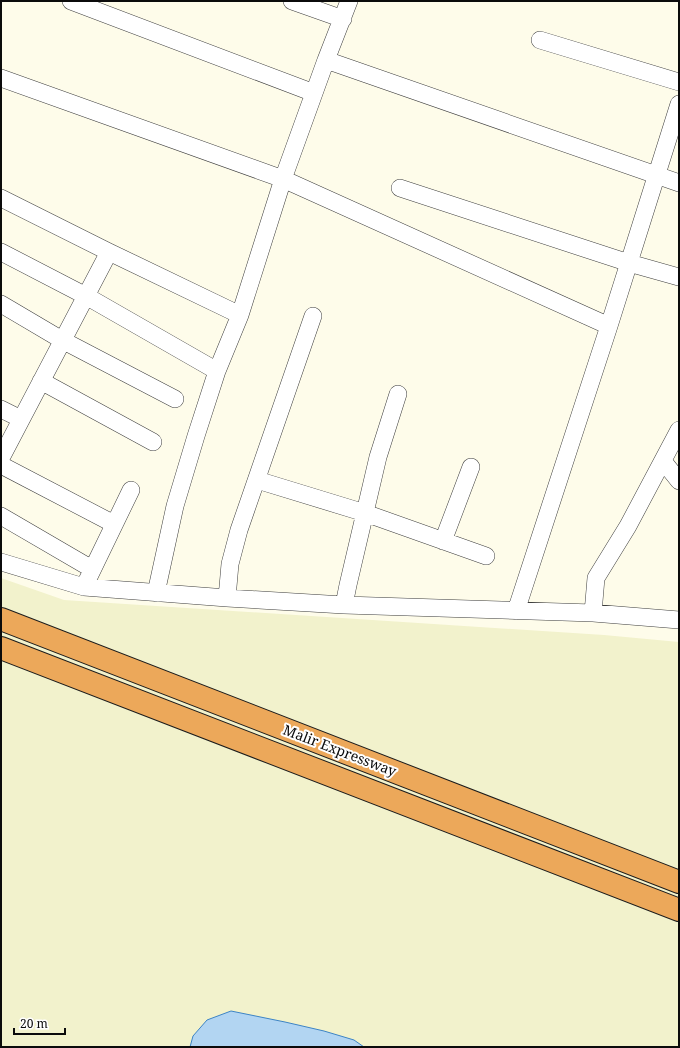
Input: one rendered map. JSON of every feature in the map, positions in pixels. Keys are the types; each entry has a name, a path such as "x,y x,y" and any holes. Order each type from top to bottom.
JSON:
{"highway":[{"name":"Malir Expressway","path":"1,619 679,882"},
{"name":"Malir Expressway","path":"1,648 679,910"}],"street":[{"path":"71,1 314,93"},
{"path":"292,1 343,19"},
{"path":"156,592 175,506 217,371 240,315 283,179 349,1"},
{"path":"540,40 679,82"},
{"path":"326,60 679,182"},
{"path":"1,78 283,179 609,326"},
{"path":"516,611 609,326 679,104"},
{"path":"400,188 629,263 679,277"},
{"path":"1,198 240,315"},
{"path":"1,252 86,296 217,371"},
{"path":"1,458 109,252"},
{"path":"1,304 62,340 175,398"},
{"path":"227,598 230,564 239,530 313,316"},
{"path":"41,381 153,442"},
{"path":"344,605 378,457 398,394"},
{"path":"1,409 21,419"},
{"path":"593,613 596,578 628,526 679,430"},
{"path":"663,461 679,481"},
{"path":"1,465 114,524"},
{"path":"443,541 471,467"},
{"path":"257,480 365,513 486,556"},
{"path":"84,587 131,490"},
{"path":"1,516 92,569"},
{"path":"1,562 84,587 344,605 593,613 679,620"}],"green space":[{"path":"1,578 64,600 604,635 679,642 679,1047 1,1047"}],"water":[{"path":"231,1011 324,1031 354,1040 364,1047 190,1047 193,1036 207,1020"}]}
